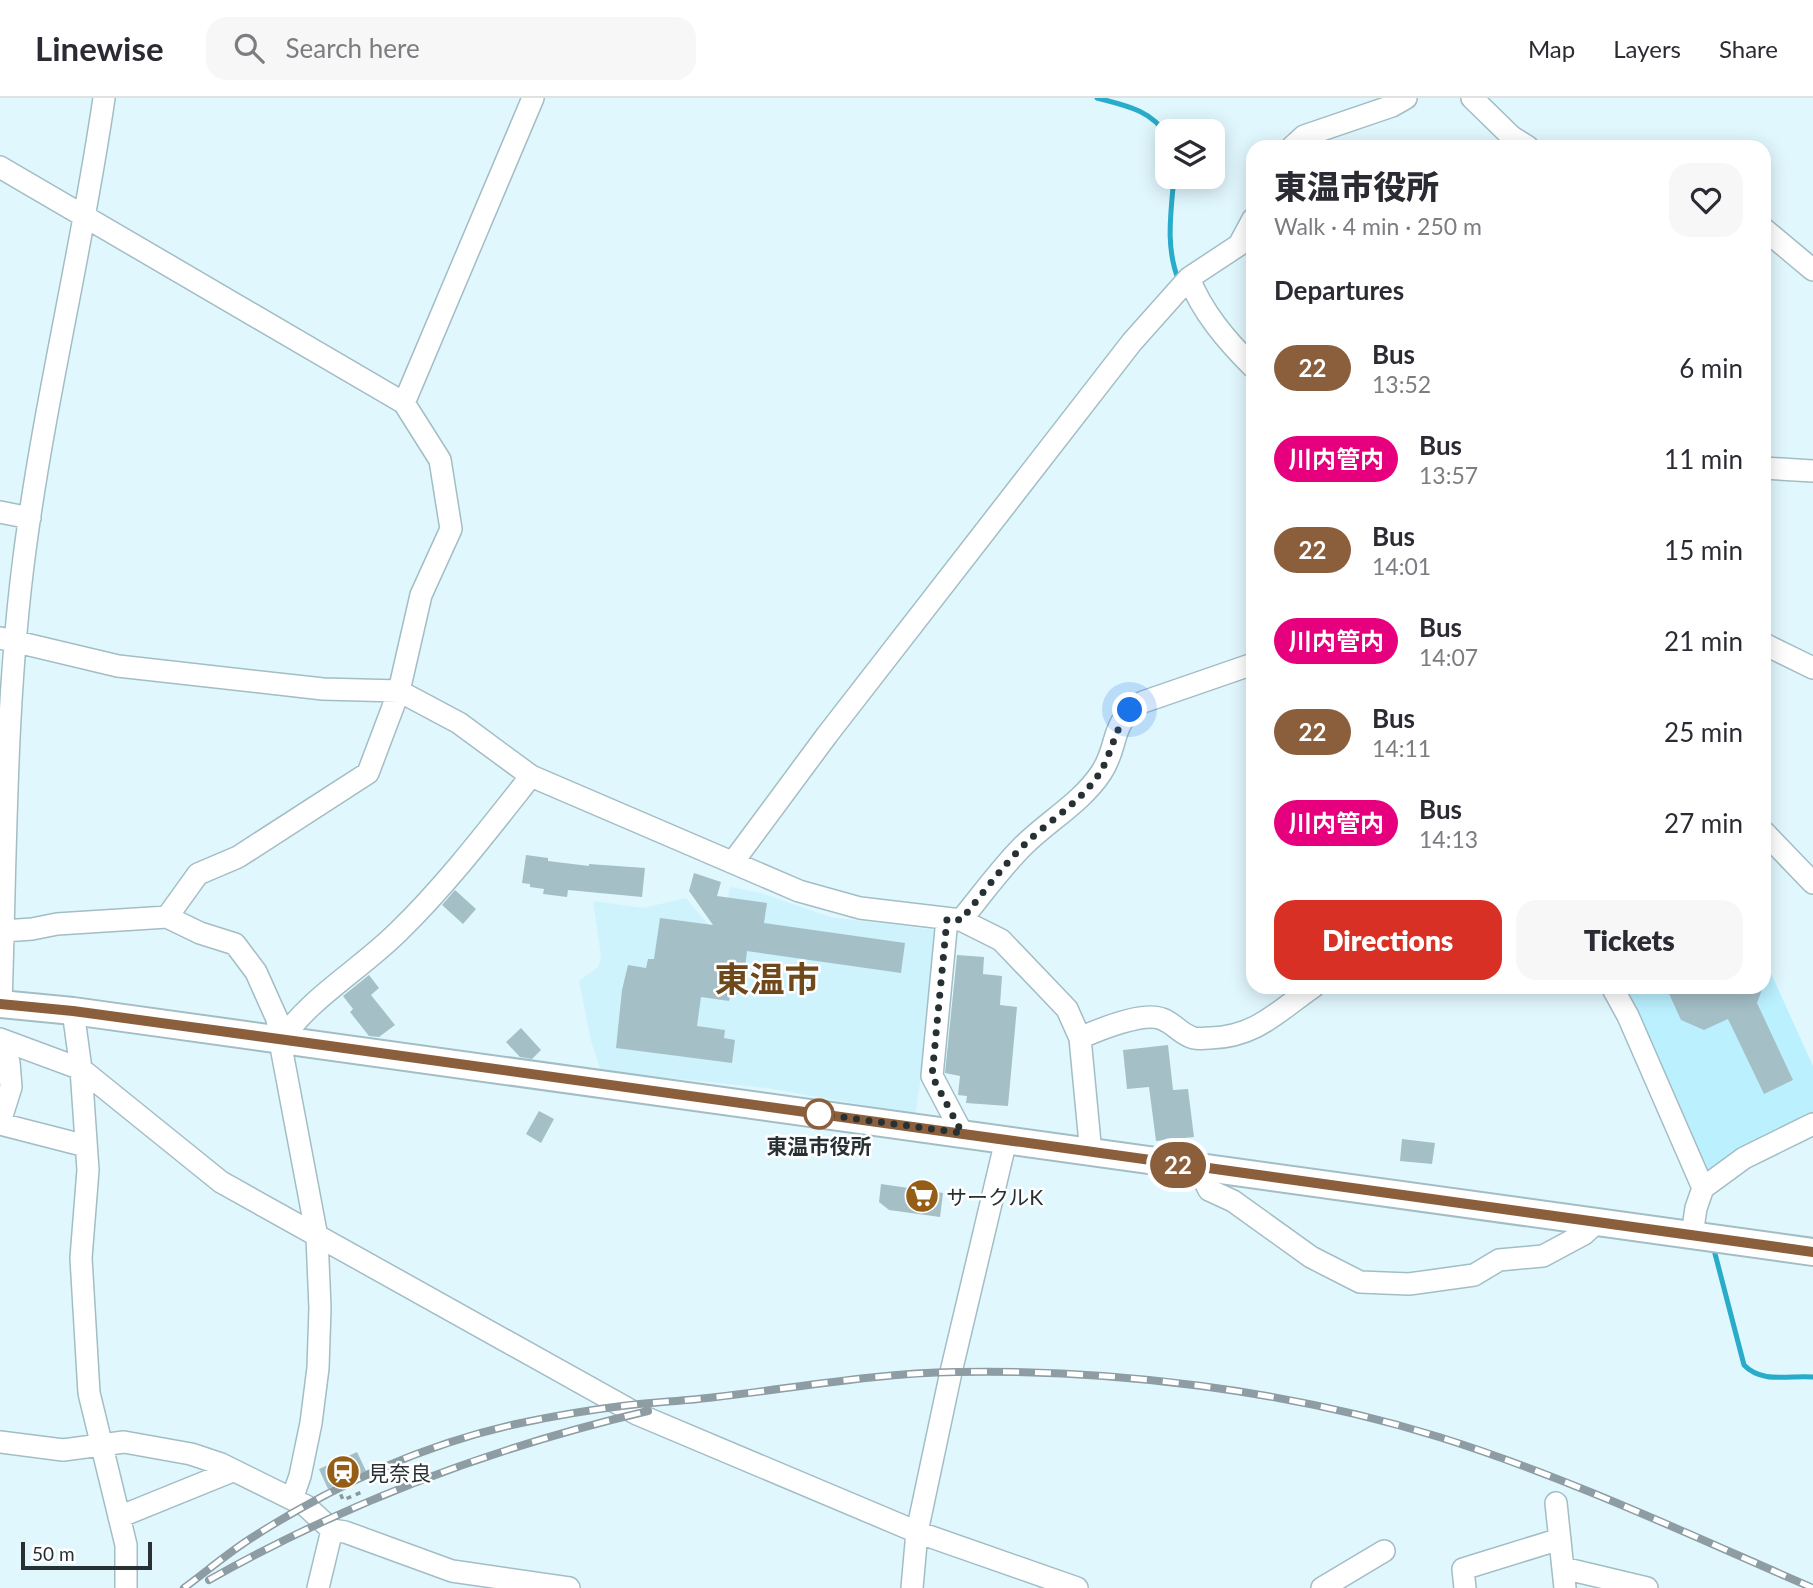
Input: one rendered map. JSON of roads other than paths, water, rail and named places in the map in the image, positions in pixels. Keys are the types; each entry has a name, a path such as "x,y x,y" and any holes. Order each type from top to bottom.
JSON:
{"main road":[{"path":"1,1004 73,1011 1813,1252"}],"street":[{"path":"1,1004 7,640 104,98"},
{"path":"404,402 533,98"},
{"path":"1300,140 1304,136 1392,106 1406,98"},
{"path":"1472,98 1517,140"},
{"path":"0,167 404,402 440,460 450,529 421,595 399,691 369,773 238,857 198,874 167,917"},
{"path":"733,862 827,735 1132,342 1189,278 1239,245 1246,232"},
{"path":"1771,235 1813,270"},
{"path":"1189,278 1197,300 1246,360"},
{"path":"1771,468 1813,471"},
{"path":"0,512 30,518"},
{"path":"7,640 118,666 323,690 399,691 459,723 531,776 799,891 860,908 954,920 1001,940 1067,1009 1080,1038 1091,1154"},
{"path":"1771,647 1813,668"},
{"path":"962,1133 932,1076 954,920 1022,847 1085,793 1108,760 1116,732 1130,710 1143,702 1246,666"},
{"path":"281,1040 295,1020 399,932 478,842 531,776"},
{"path":"1771,839 1813,883"},
{"path":"4,931 57,924 167,917 200,933 235,944 256,972 277,1019 317,1237 320,1308 317,1368 311,1423 300,1476 292,1499"},
{"path":"1080,1038 1136,1018 1162,1018 1179,1032 1195,1039 1223,1038 1250,1031 1275,1017 1304,994"},
{"path":"1616,994 1703,1188"},
{"path":"73,1011 81,1069 88,1170 81,1258 89,1393 126,1545 126,1588"},
{"path":"0,1039 81,1069 221,1182 637,1414 917,1532 1077,1588"},
{"path":"0,1052 9,1062 11,1087 0,1123 86,1146"},
{"path":"1692,1235 1696,1208 1703,1188 1744,1158 1813,1124"},
{"path":"912,1588 917,1532 951,1372 1006,1140"},
{"path":"1198,1168 1209,1190 1233,1201 1311,1257 1360,1282 1409,1283 1474,1275 1499,1261 1543,1256 1584,1234 1597,1222"},
{"path":"0,1441 63,1450 124,1442 191,1454 221,1464 306,1506 332,1530 345,1532 452,1579 569,1588"},
{"path":"119,1517 230,1472 221,1464"},
{"path":"1556,1503 1564,1578 1647,1588"},
{"path":"318,1588 332,1530"},
{"path":"1465,1588 1463,1569 1560,1539"},
{"path":"1322,1588 1384,1551"}],"waterway":[{"path":"1097,98 1127,106 1155,121"},
{"path":"1173,189 1170,243 1179,281"},
{"path":"1713,1246 1744,1365 1751,1371 1768,1377 1813,1377"}],"railway":[{"path":"184,1588 244,1543 316,1500 416,1454 486,1432 546,1418 622,1406 866,1378 956,1372 1077,1374 1200,1386 1261,1395 1381,1421 1439,1437 1534,1470 1813,1588"},
{"path":"209,1580 314,1526 422,1480 534,1442 648,1411"}],"place":[{"name":"東温市役所","path":"819,1114"},
{"name":"サークルK","path":"922,1196"},
{"name":"見奈良","path":"343,1472"}],"district":[{"name":"東温市","path":"767,978"}]}
